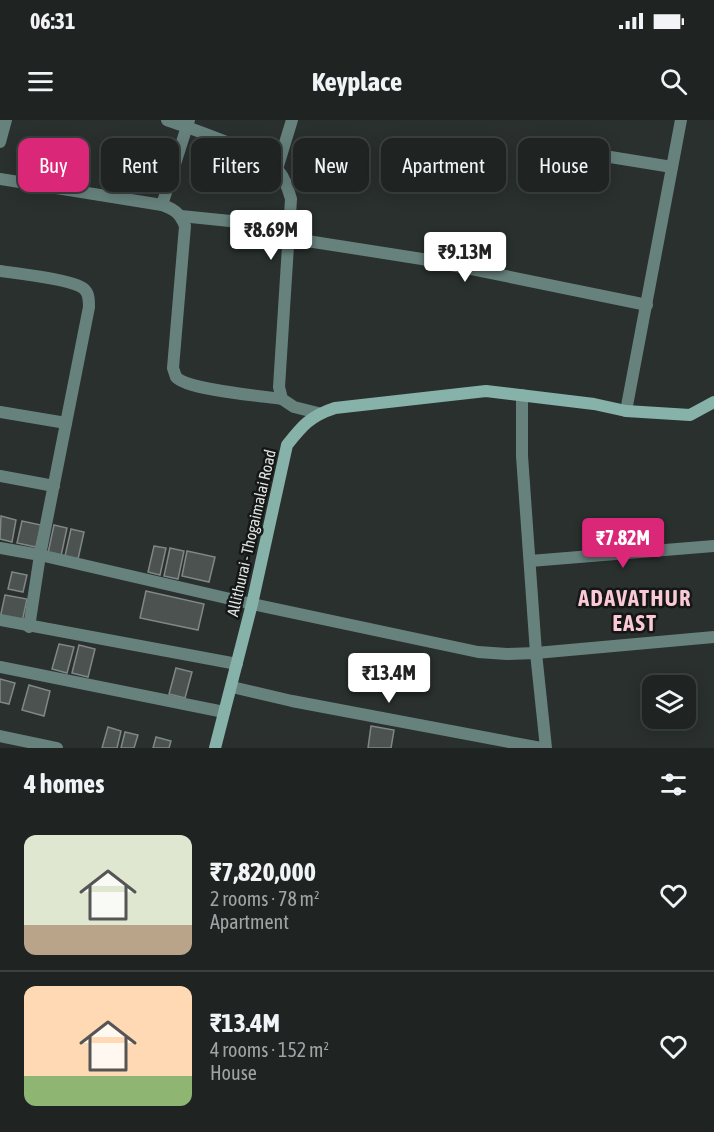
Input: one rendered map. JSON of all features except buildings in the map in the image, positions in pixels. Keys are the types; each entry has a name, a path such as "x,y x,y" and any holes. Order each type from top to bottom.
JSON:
{"main road":[{"path":"318,413 334,408 486,391 594,404 626,411 690,415 714,403"},
{"name":"Allithurai - Thogaimalai Road","path":"215,748 252,604 287,445 303,425 318,413"}],"street":[{"path":"0,142 6,120"},
{"path":"167,120 188,124 219,138"},
{"path":"281,156 292,120"},
{"path":"626,411 681,120"},
{"path":"162,205 188,124"},
{"path":"609,157 672,167"},
{"path":"281,175 287,184 291,199 279,387 282,399"},
{"path":"0,179 162,205 174,209 181,216 185,226 173,368 177,377 188,384 202,388 282,399 294,407 318,413"},
{"path":"181,216 288,233 647,306"},
{"path":"0,271 72,283 84,288 89,295 89,307 40,555 29,627"},
{"path":"522,396 522,456 536,653 546,748"},
{"path":"0,412 66,423"},
{"path":"0,476 54,486"},
{"path":"530,561 714,546"},
{"path":"0,548 478,652 536,653 714,637"},
{"path":"0,621 237,664"},
{"path":"0,667 224,712"},
{"path":"232,687 303,703 541,748"},
{"path":"0,736 57,748"}],"district":[{"name":"ADAVATHUR EAST","path":"635,610"}]}
